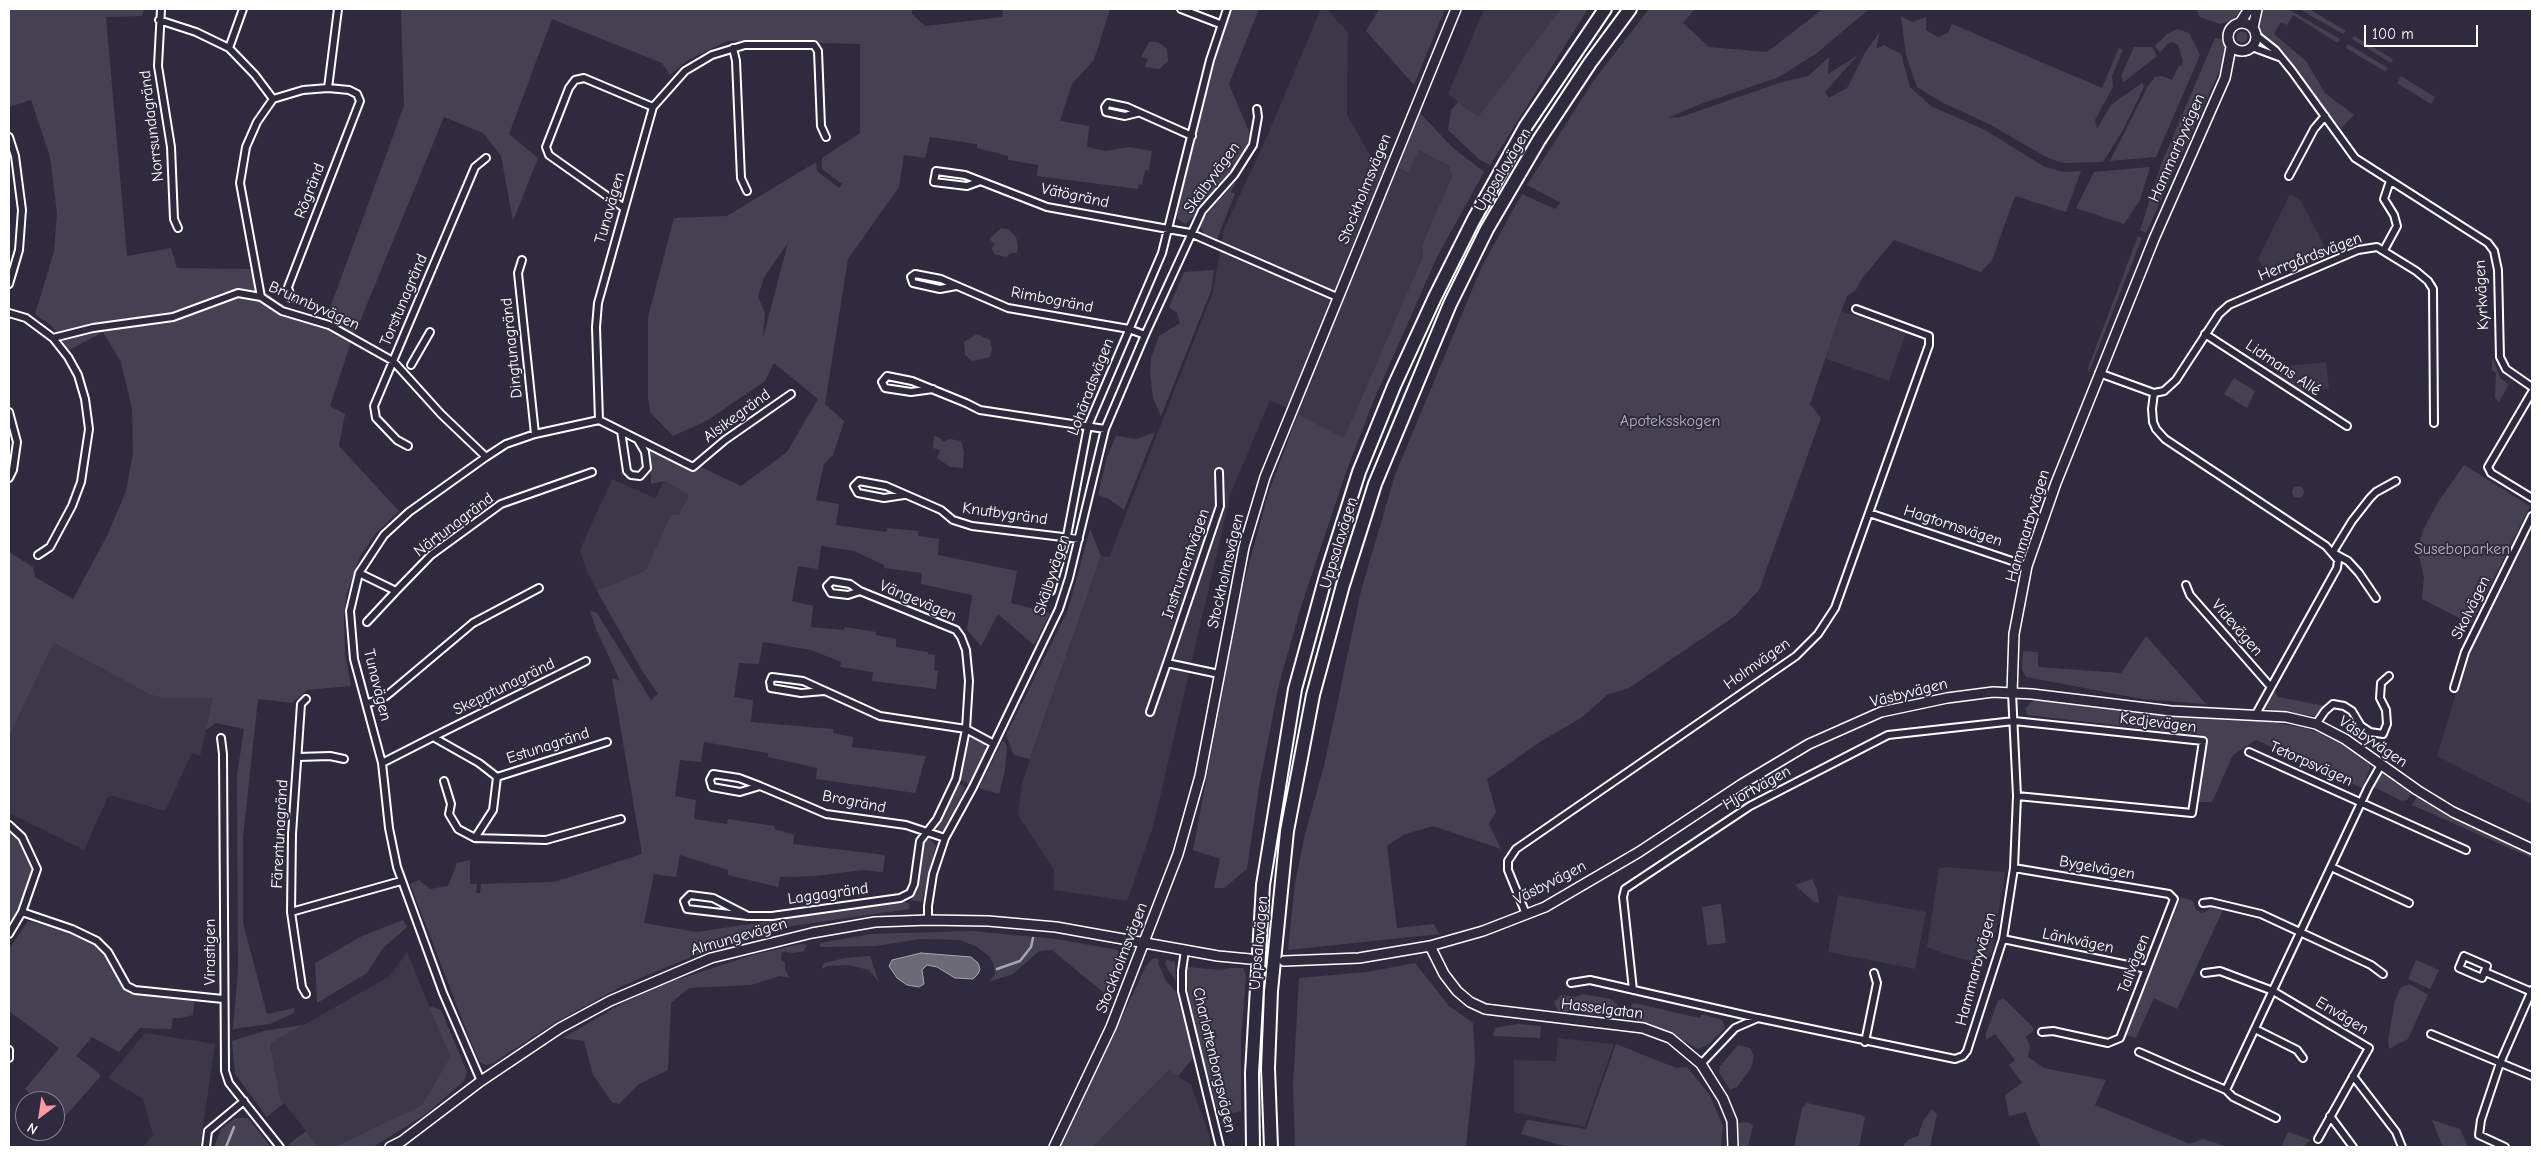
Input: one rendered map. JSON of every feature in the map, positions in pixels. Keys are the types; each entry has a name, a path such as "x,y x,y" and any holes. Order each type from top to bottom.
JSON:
{"highway":[{"name":"Uppsalavägen","path":"1253,1147 1252,1073 1263,885 1295,689 1326,576 1360,472 1383,412 1473,221 1526,126 1605,9"},
{"name":"Uppsalavägen","path":"1271,1147 1268,1068 1271,991 1287,831 1313,695 1343,585 1374,484 1450,304 1487,229 1544,132 1590,63 1630,9"}],"street":[{"name":"Norrsundagränd","path":"161,9 158,66 171,147 174,219 178,228"},
{"path":"229,48 242,9"},
{"path":"261,297 240,182 246,147 257,122 273,99 304,90 328,88 338,9"},
{"path":"1181,9 1220,24"},
{"name":"Lohäradsvägen","path":"1051,591 1067,536 1088,426 1162,253 1220,24 1227,9"},
{"name":"Stockholmsvägen","path":"1054,1147 1111,1026 1178,854 1198,784 1244,547 1265,477 1456,9"},
{"path":"2249,9 2240,23 2233,26 2228,32 2228,41 2232,47 2243,52 2252,47 2281,58"},
{"path":"2252,47 2256,9"},
{"path":"159,20 196,32 229,48 255,75 273,99"},
{"path":"2240,23 2255,31"},
{"name":"Kyrkvägen","path":"2255,31 2275,50 2355,158 2390,182 2480,236 2494,251 2498,270 2500,357 2506,369 2532,387"},
{"name":"Tunavägen","path":"481,1081 443,993 401,881 389,828 382,763 368,703 354,659 351,634 352,599 359,573 372,550 409,512 506,444 535,434 599,420 596,327 598,303 654,107 685,71 712,55 745,45 814,45 818,51 820,126 826,137"},
{"name":"Hammarbyvägen","path":"2225,78 2232,47"},
{"path":"733,48 736,61 741,178 747,191"},
{"name":"Hammarbyvägen","path":"1571,983 1590,980 1865,1042 1954,1059 1963,1056 1972,1042 2003,940 2014,868 2017,796 2012,693 2014,634 2027,566 2056,482 2154,239 2225,78 2243,52"},
{"path":"624,208 549,155 546,147 569,88 575,80 584,78 654,107"},
{"name":"Rögränd","path":"291,298 288,287 360,101 357,94 349,90 328,88"},
{"name":"Skälbyvägen","path":"928,920 928,906 933,874 945,838 994,744 1059,609 1079,539 1105,429 1190,233 1202,211 1234,176 1253,145 1258,117 1257,109"},
{"path":"1138,112 1192,136"},
{"path":"2289,176 2314,129 2325,116"},
{"path":"9,137 15,156 22,210 19,250 9,284"},
{"name":"Torstunagränd","path":"408,446 397,440 376,418 374,406 475,168 486,158"},
{"name":"Vätögränd","path":"978,182 966,186 934,182 936,171 965,175 978,182 1046,207 1168,228"},
{"path":"2384,250 2397,226 2394,215 2384,199 2390,182"},
{"path":"1168,228 1190,233"},
{"name":"Skälbyvägen","path":"1190,233 1338,297"},
{"name":"Herrgårdsvägen","path":"2154,393 2164,391 2176,380 2219,314 2236,302 2369,247 2384,250 2422,276 2433,289 2434,423"},
{"name":"Dingtunagränd","path":"522,260 518,273 535,434"},
{"name":"Rimbogränd","path":"956,286 940,289 914,283 910,277 915,274 941,279 1008,308 1129,329 1145,335"},
{"name":"Brunnbyvägen","path":"53,338 93,328 173,317 238,293 261,297 282,311 329,325 393,361 441,414 486,457"},
{"name":"Holmvägen","path":"1526,914 1508,870 1510,854 1560,817 1796,656 1818,634 1834,608 1929,345 1929,336 1856,309"},
{"path":"9,312 26,318 53,338 68,357 78,375 85,400 89,429 81,482 72,506 50,547 38,555"},
{"path":"411,365 430,332"},
{"name":"Lidmans Allé","path":"2205,334 2346,426"},
{"path":"2099,373 2154,393 2153,422 2166,439 2348,561 2359,572 2376,598"},
{"path":"933,390 911,392 885,388 882,382 887,376 912,381 980,410 1105,429"},
{"path":"2532,392 2488,467 2491,473 2532,498"},
{"name":"Alsikegränd","path":"621,431 693,467 698,466 708,452 791,394"},
{"path":"9,412 17,442 9,478"},
{"path":"599,420 621,431 627,471 631,475 640,476 647,468 646,452 638,440"},
{"name":"Närtunagränd","path":"367,622 431,555 501,504 592,472"},
{"name":"Instrumentvägen","path":"1150,712 1220,506 1219,472"},
{"name":"Knutbygränd","path":"904,495 884,498 867,495 858,493 854,486 859,481 886,486 941,510 953,520 972,526 1067,536 1079,539"},
{"path":"2334,553 2352,521 2370,498 2376,492 2396,481"},
{"name":"Hagtornsvägen","path":"1869,513 2027,566"},
{"name":"Skolvägen","path":"2454,688 2465,652 2532,516"},
{"path":"2256,714 2337,568 2338,560 2334,553"},
{"path":"359,573 396,590"},
{"name":"Videvägen","path":"2186,585 2190,595 2270,686"},
{"path":"368,703 382,699 473,623 538,588"},
{"name":"Vängevägen","path":"860,591 956,630 966,650 969,681 966,728 956,779 938,819 920,841 914,884 910,893"},
{"name":"Skepptunagränd","path":"382,763 586,661"},
{"path":"1167,663 1219,674"},
{"path":"2316,724 2325,711 2334,704 2344,706 2352,711 2360,726 2370,732 2383,734 2387,724 2386,710 2380,698 2381,683 2389,676"},
{"path":"824,691 801,693 771,688 770,682 772,677 803,681 880,716 966,728 994,744"},
{"name":"Väsbyvägen","path":"1284,962 1359,958 1430,946 1483,931 1545,906 1638,852 1742,784 1809,744 1881,712 1946,698 1993,692 2171,711 2286,716 2316,724 2345,739 2453,812 2532,849"},
{"name":"Färentunagränd","path":"306,699 301,704 292,834 291,912 302,987 306,994"},
{"name":"Kedjevägen","path":"2014,721 2203,741 2192,813 2017,796"},
{"name":"Hjortvägen","path":"1633,990 1623,897 1624,889 1750,806 1888,735 2014,721"},
{"path":"433,737 479,763 497,777 493,810 475,838"},
{"name":"Virastigen","path":"221,738 224,762 223,999 225,1071 230,1083 280,1147"},
{"name":"Estunagränd","path":"497,777 607,742"},
{"name":"Tetorpsvägen","path":"2249,752 2466,850"},
{"name":"Färentunagränd","path":"298,757 330,756 344,759"},
{"name":"Tetorpsvägen","path":"2226,1090 2361,802 2381,765"},
{"name":"Brogränd","path":"760,786 740,792 712,787 710,780 713,774 739,778 760,786 826,814 906,824 945,838"},
{"path":"444,782 451,804 450,814 458,829 475,838 546,840 621,818"},
{"path":"9,825 22,837 37,869 22,912 9,934"},
{"path":"2331,867 2409,903"},
{"name":"Bygelvägen","path":"2014,868 2169,894 2174,899"},
{"name":"Färentunagränd","path":"291,912 401,881"},
{"name":"Laggagränd","path":"748,916 713,898 690,895 684,901 687,909 748,916 784,915 900,898 910,893"},
{"name":"Tallvägen","path":"2042,1032 2054,1030 2108,1043 2120,1038 2174,899"},
{"path":"2203,903 2212,902 2261,914 2371,965 2383,974"},
{"path":"22,912 72,929 97,941 108,952 128,986 135,990 223,999"},
{"name":"Almungevägen","path":"390,1147 402,1141 481,1081 560,1028 610,1001 711,958 821,932 875,922 928,920 988,921 1056,928 1145,942"},
{"name":"Länkvägen","path":"2003,940 2147,969"},
{"path":"1145,942 1185,950 1250,959"},
{"name":"Hasselgatan","path":"1430,946 1444,974 1457,991 1470,1002 1485,1009 1643,1028 1670,1038 1701,1064 1723,1099 1732,1121 1733,1147"},
{"name":"Charlottenborgsvägen","path":"1185,950 1182,991 1220,1147"},
{"path":"2205,973 2220,971 2273,991"},
{"path":"2484,972 2532,991 2500,1063 2481,1120 2479,1135 2505,1147"},
{"path":"1865,1042 1877,983 1874,973"},
{"name":"Envägen","path":"2273,991 2369,1048 2318,1139"},
{"path":"1701,1064 1735,1028 1758,1018"},
{"path":"2255,1029 2297,1050 2303,1058"},
{"path":"2431,1034 2532,1076"},
{"path":"9,1050 9,1058"},
{"path":"2139,1052 2226,1090 2233,1097 2276,1118"},
{"path":"2353,1076 2396,1132 2402,1147"},
{"path":"206,1147 208,1131 244,1101"},
{"path":"2330,1116 2353,1147"}],"shaded area":[{"path":"1321,9 1327,9 1348,33 1347,115 1370,155 1407,173 1419,149 1449,166 1452,176 1422,245 1423,256 1344,438 1270,400 1231,493 1153,827 1127,901 1054,890 1054,870 1018,815 1022,783 1101,556 1109,557 1213,292 1224,229 1265,141"},
{"path":"1484,9 1561,9 1478,118 1448,94"},
{"path":"2290,194 2301,201 2325,247 2266,272 2258,259"},
{"path":"1841,311 1906,333 1889,381 1824,358"},
{"path":"2326,362 2329,389 2298,391 2277,375 2287,366"},
{"path":"612,479 655,498 664,481 689,495 646,570 597,591 586,569 580,550"},
{"path":"2525,536 2532,540 2531,804 2437,756 2467,657"},
{"path":"54,643 151,695 163,698 214,698 200,756 192,753 165,811 114,796 108,797 84,850 9,813 9,736"},
{"path":"1939,868 2005,872 1992,954 1979,963 1951,956 1927,947"},
{"path":"1838,895 1926,912 1915,969 1828,952"},
{"path":"407,952 450,1057 422,1105 334,1147 319,1147 280,1098 270,1044 390,976"},
{"path":"921,953 971,957 978,963 980,969 973,979 955,978 937,967 927,965 922,970 924,984 919,987 907,985 897,978 889,966 892,960"},
{"path":"145,1033 215,1044 200,1147 143,1147 153,1135 143,1099 108,1078"},
{"path":"1558,1038 1614,1044 1585,1127 1514,1112 1514,1060 1556,1061"},
{"path":"1169,1070 1191,1085 1210,1137 1210,1147 1093,1147"}],"green space":[{"path":"9,9 144,9 142,16 106,17 127,256 171,248 177,268 259,269 266,293 289,309 326,319 404,106 401,9 912,9 912,14 925,26 1003,17 1002,9 1110,9 1094,60 1072,84 1060,121 1089,126 1087,147 1106,151 1129,147 1152,151 1149,170 1145,170 1142,185 1139,184 1138,189 1037,176 1038,165 1008,160 1008,156 977,148 977,144 930,137 925,158 904,155 899,187 848,259 825,404 844,421 833,455 824,464 816,500 839,504 836,525 886,532 887,528 919,531 918,536 939,539 938,555 1017,571 1011,603 1050,613 1034,645 998,614 981,646 967,630 972,595 921,584 922,573 884,568 884,565 854,551 821,546 818,569 798,566 792,601 813,606 811,627 844,630 845,627 876,632 876,635 896,639 896,647 928,652 928,654 935,655 934,670 938,671 936,689 872,681 873,672 840,667 841,662 811,650 763,642 759,664 739,663 734,697 753,700 751,722 833,729 833,733 853,737 852,747 926,756 915,793 816,779 817,768 768,757 768,753 704,742 701,762 680,760 675,796 696,800 694,819 727,824 728,819 774,826 775,829 794,835 793,844 885,855 883,872 863,870 815,876 780,877 778,887 728,875 728,870 680,855 676,877 654,874 644,923 697,932 903,901 910,904 909,909 792,926 719,945 622,986 556,1022 493,1063 486,1065 480,1062 472,1045 410,884 419,880 430,889 448,886 457,863 470,860 470,884 477,884 476,893 480,893 481,884 554,882 642,854 612,678 620,681 596,629 590,611 597,613 651,700 658,694 641,669 597,591 646,570 671,515 678,515 689,495 664,481 651,484 651,451 664,456 667,451 741,486 787,452 818,399 774,363 765,381 708,420 673,436 650,412 648,397 648,317 674,218 727,216 816,162 817,171 839,188 842,184 822,169 822,158 860,133 860,44 727,41 688,60 670,75 662,63 552,19 509,134 538,158 513,221 501,156 483,133 444,117 349,348 330,406 345,414 339,446 399,511 376,533 360,556 346,596 344,618 345,653 351,686 307,690 292,703 258,699 243,837 243,923 267,1014 295,1008 294,1013 270,1024 233,1029 238,970 237,775 244,729 216,723 206,730 213,698 163,698 151,695 54,643 9,736 9,552 33,567 35,577 73,599 107,536 126,491 133,453 132,409 121,362 103,332 69,350 51,325 35,314 54,252 57,213 50,157 31,100 9,107","holes":["788,243 763,338 765,312 758,297 764,277"]},
{"path":"1233,9 1259,9 1229,84 1250,134 1247,146 1226,177 1185,224 1177,218 1176,212 1223,31"},
{"path":"1379,9 1445,9 1414,85 1366,31"},
{"path":"1561,9 1588,9 1490,165 1480,160 1448,130 1451,110 1458,102 1478,117"},
{"name":"Apoteksskogen","path":"1649,9 1695,9 1683,23 1709,47 1767,52 1823,9 1869,9 1817,53 1779,77 1698,105 1668,118 1681,117 1782,82 1808,76 1829,57 1828,74 1858,55 1825,92 1829,98 1847,88 1866,51 1880,32 1876,49 1884,45 1901,54 1910,87 1931,106 1985,130 2045,167 2064,172 2081,171 2066,212 2015,196 1992,260 1981,272 1894,240 1860,281 1856,290 1848,295 1841,311 1810,404 1821,418 1759,590 1735,616 1629,688 1607,695 1581,718 1543,740 1487,779 1496,812 1489,824 1501,849 1433,826 1403,835 1387,846 1397,928 1434,924 1439,934 1288,950 1295,883 1305,834 1324,766 1361,591 1395,475 1482,266 1522,194 1555,209 1561,203 1527,185 1594,80"},
{"path":"2196,9 2243,9 2231,21 2220,24 2200,17"},
{"path":"2260,9 2288,9 2340,39 2338,43 2293,15 2287,25 2281,22 2274,34 2306,61 2325,93 2354,115 2341,128 2290,61 2259,31"},
{"path":"2299,9 2309,9 2346,31 2343,34"},
{"path":"1901,16 1912,22 1926,17 1926,30 1938,37 1948,33 1952,24 2102,88 2119,48 2123,50 2112,76 2113,87 2095,120 2097,129 2111,105 2143,82 2144,87 2123,130 2103,162 2063,163 2046,157 1991,125 1939,101 1917,87 1906,55"},
{"path":"2177,29 2189,33 2200,55 2156,157 2110,161 2148,86 2155,77 2162,76 2172,80 2179,65 2181,66 2183,61 2178,45 2173,42 2167,44 2160,53 2155,46 2167,34"},
{"path":"2242,31 2248,37 2242,43 2236,37"},
{"path":"2354,36 2393,59 2391,63 2352,39"},
{"path":"2215,38 2222,39 2226,52 2219,72 2146,233 2140,230 2162,162"},
{"path":"1149,42 1158,42 1167,49 1168,61 1159,69 1145,67 1148,59 1141,57"},
{"path":"2348,44 2388,68 2386,72 2346,48"},
{"path":"2134,47 2152,47 2157,56 2124,82 2121,76"},
{"path":"2401,76 2435,97 2431,104 2397,83"},
{"path":"1420,113 1452,147 1484,172 1437,257 1373,402 1345,475 1300,610 1279,684 1259,787 1247,869 1224,888 1214,888 1220,859 1193,850 1241,594 1268,494 1298,414 1344,438 1423,256 1422,245 1452,176 1449,166 1419,150 1408,173 1398,168"},
{"path":"2150,167 2140,200 2124,224 2076,208 2094,172"},
{"path":"1237,180 1231,192 1235,194 1217,239 1204,234 1199,226 1202,220"},
{"path":"1001,228 1008,229 1016,237 1017,253 1011,253 1006,257 994,254 992,248 995,244 989,239"},
{"path":"2138,236 2142,238 2089,372 2088,368"},
{"path":"1214,270 1211,291 1161,416 1153,398 1150,373 1151,358 1159,336 1180,323 1177,313 1169,307 1184,272"},
{"path":"977,334 990,340 992,349 990,357 972,361 965,355 964,342"},
{"path":"2492,357 2501,379 2509,384 2499,402 2495,398 2496,373 2492,370"},
{"path":"2234,378 2255,391 2247,408 2224,394"},
{"path":"1155,432 1124,510 1109,499 1098,495 1107,457 1116,436 1137,439"},
{"path":"934,436 940,438 943,442 950,439 961,441 964,452 963,468 950,467 937,458 940,450 933,448"},
{"name":"Suseboparken","path":"2464,465 2530,506 2471,624 2422,599 2424,577 2417,549 2424,528 2438,502"},
{"path":"2296,486 2300,486 2304,492 2300,498 2296,498 2292,494 2292,490"},
{"path":"1090,529 1101,556 1030,759 1014,755 1006,735 1068,610"},
{"path":"2146,636 2206,704 2142,699 2026,677 2022,669 2023,651 2038,652 2038,667 2121,673"},
{"path":"2273,689 2278,697 2325,706 2314,716 2263,708"},
{"path":"2038,700 2146,714 2266,721 2305,728 2331,737 2370,764 2370,769 2362,788 2256,740 2233,755 2212,802 2196,802 2201,735 2028,715 2025,709 2031,702"},
{"path":"971,737 984,744 986,750 969,784 960,779 967,743"},
{"path":"1003,740 1007,746 1005,770 999,794 979,788"},
{"path":"2379,773 2385,773 2410,790 2411,794 2407,800 2402,801 2372,786"},
{"path":"958,783 965,787 945,830 940,831 936,826"},
{"path":"2418,795 2443,812 2532,854 2532,858 2412,805"},
{"path":"9,831 20,840 31,864 32,873 17,911 9,924"},
{"path":"930,839 936,846 922,902 911,900 917,888 924,845 926,840"},
{"path":"1812,879 1817,890 1819,903 1814,902 1795,885"},
{"path":"2181,897 2193,901 2196,910 2202,913 2211,906 2223,910 2177,1009 2154,998 2136,1038 2126,1035"},
{"path":"1721,904 1726,943 1707,945 1702,907"},
{"path":"403,920 407,927 383,948 367,973 317,1003 315,963 362,936"},
{"path":"28,921 78,935 104,953 126,988 134,993 194,1001 193,1015 173,1018 171,1029 140,1028 119,1052 92,1037 76,1056 99,1073 100,1077 65,1116 65,1091 27,1091 25,1089 59,1048 9,1011 9,949"},
{"path":"973,931 1056,939 1118,950 1120,959 1104,993 1052,950 1039,951 1013,974 989,982 995,974 990,957 977,947 960,940 920,939 876,946 820,947 820,943 871,934"},
{"path":"801,944 807,945 804,951 795,953 782,952 781,959 785,963 785,970 790,978 780,976 751,985 689,988 671,1003 668,1070 639,1084 619,1104 612,1102 593,1075 584,1041 563,1038 623,1003 670,982 756,954"},
{"path":"870,956 879,982 869,970 849,965 827,966 821,969 824,963 845,958"},
{"path":"1158,958 1158,963 1166,981 1176,992 1194,1057 1178,1076 1169,1070 1093,1147 1061,1147 1146,966 1152,959"},
{"path":"1167,960 1175,962 1176,981 1165,963"},
{"path":"2416,960 2439,970 2430,989 2408,979"},
{"path":"1415,963 1449,1006 1473,1023 1475,1060 1466,1147 1295,1147 1293,1085 1299,978 1367,972"},
{"path":"1187,967 1222,970 1243,968 1246,976 1241,1039 1241,1111 1219,1116 1195,1027 1186,980"},
{"path":"2410,984 2428,995 2408,1039 2389,1049 2388,1041 2395,1000 2401,987"},
{"path":"1583,994 1611,999 1618,1005 1615,1011 1599,1016 1585,1014 1574,1008 1567,1012 1558,1011 1554,1002 1561,995 1575,997"},
{"path":"2003,998 2033,1027 2033,1031 2026,1037 2030,1046 2028,1057 2044,1068 2106,1080 2095,1105 2190,1144 2203,1139 2228,1147 2041,1147 2032,1130 2026,1112 2009,1116 2005,1095 2022,1083 2009,1065 2015,1060 1995,1034 1986,1040 1986,1033 1998,1001"},
{"path":"1634,1003 1700,1018 1702,1014 1722,1020 1725,1028 1709,1044 1698,1049 1668,1032 1643,1024 1630,1015 1631,1005"},
{"path":"429,1006 441,1010 467,1072 464,1081 426,1114 373,1147 334,1147 422,1105 450,1057"},
{"path":"1517,1024 1541,1026 1540,1038 1493,1036 1495,1028"},
{"path":"303,1025 270,1044 280,1098 284,1103 267,1117 235,1074 232,1041 264,1031"},
{"path":"1616,1044 1676,1068 1687,1067 1709,1094 1723,1126 1721,1147 1568,1147 1521,1134 1527,1120 1586,1129"},
{"path":"1738,1045 1750,1048 1754,1056 1751,1068 1737,1087 1730,1090 1719,1072 1720,1066"},
{"path":"1807,1103 1862,1115 1865,1118 1859,1147 1794,1147 1802,1108"},
{"path":"1932,1109 1937,1114 1930,1147 1902,1147 1908,1140 1918,1136 1923,1121"},
{"path":"235,1118 248,1118 271,1147 214,1147 221,1129"},
{"path":"2432,1120 2460,1129 2468,1147 2443,1147"},
{"path":"1747,1122 1753,1125 1748,1147 1737,1147 1737,1123"},
{"path":"306,1131 319,1147 291,1147 288,1145"},
{"path":"2288,1132 2311,1140 2302,1147 2281,1147"}],"waterway":[{"path":"997,969 1020,961 1031,947 1033,938"},
{"path":"226,1147 234,1127"}]}
